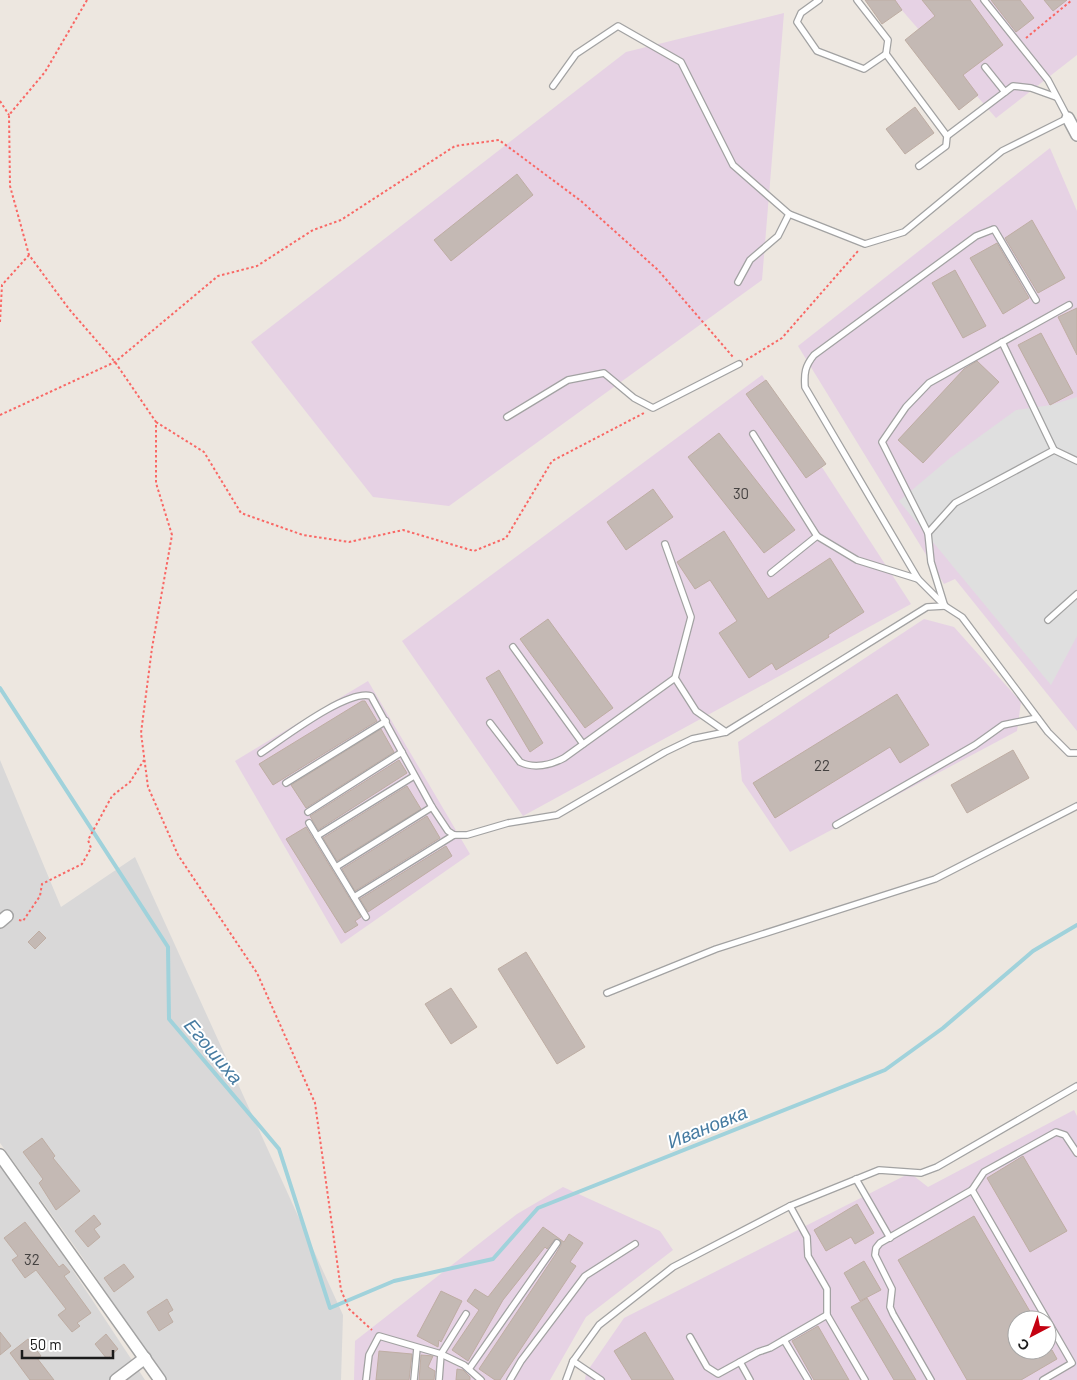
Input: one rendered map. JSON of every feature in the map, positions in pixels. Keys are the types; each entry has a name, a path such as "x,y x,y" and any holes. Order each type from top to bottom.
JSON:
{"street":[{"path":"1068,118 1077,135"},
{"path":"0,1155 160,1380"},
{"path":"116,1380 146,1358"}],"lane":[{"path":"819,0 801,13 797,22 817,51 864,69 886,54"},
{"path":"857,0 888,40 886,54 947,136 946,146 919,166"},
{"path":"553,86 576,54 618,26 681,62 733,165 789,214 865,244 904,232 1002,151 1068,118 1048,80 984,0"},
{"path":"985,67 1005,92"},
{"path":"947,136 1013,86 1031,88 1056,97"},
{"path":"738,282 750,260 778,236 789,214"},
{"path":"1036,300 994,229 976,236 814,355 806,364 804,374 805,386 918,579 945,606 962,617 1037,718 1069,753 1077,753"},
{"path":"945,606 931,562 928,533 882,442 906,407 929,383 1069,305"},
{"path":"1002,342 1054,450 1077,462"},
{"path":"507,417 568,380 604,373 634,398 653,408 739,364"},
{"path":"753,434 817,536 858,560 918,579"},
{"path":"928,533 956,503 1054,450"},
{"path":"770,573 817,536"},
{"path":"490,723 512,755 526,766 556,762 675,678 691,617 665,544"},
{"path":"1048,620 1077,594"},
{"path":"354,897 454,835 467,835 508,823 557,816 692,739 726,732 927,608 945,606"},
{"path":"513,647 583,744"},
{"path":"675,678 696,711 726,732"},
{"path":"261,753 344,700 362,693 370,696 386,721 414,776 432,806 448,831 454,835"},
{"path":"836,825 975,745 1003,725 1037,718"},
{"path":"286,783 386,721"},
{"path":"308,812 402,752"},
{"path":"317,836 414,776"},
{"path":"336,867 432,806"},
{"path":"607,993 716,949 935,878 1077,806"},
{"path":"309,823 366,917"},
{"path":"566,1380 573,1362 600,1325 673,1267 790,1206 879,1170 921,1173 937,1167 1077,1086"},
{"path":"931,1380 893,1314 890,1306 892,1289 875,1255 876,1248 972,1190 984,1172 1056,1132 1065,1135 1077,1153"},
{"path":"856,1179 890,1238"},
{"path":"972,1190 1075,1362 1043,1380"},
{"path":"790,1206 807,1236 808,1256 827,1289 827,1315 864,1380"},
{"path":"469,1369 557,1243"},
{"path":"510,1380 521,1361 585,1276 635,1244"},
{"path":"439,1380 441,1354 466,1314"},
{"path":"690,1337 707,1367 712,1372 722,1372 827,1315"},
{"path":"366,1380 369,1355 379,1336 441,1354 469,1369 481,1380"},
{"path":"784,1340 808,1380"},
{"path":"414,1380 416,1348"},
{"path":"573,1362 601,1380"},
{"path":"740,1362 750,1380"}],"path":[{"path":"9,115 45,72 87,0"},
{"path":"1019,44 1072,0"},
{"path":"0,101 9,115 10,186 29,255 69,309 115,362 156,422 204,452 241,513 303,535 349,542 403,530 474,551 506,538 552,461 653,408"},
{"path":"0,415 115,362 218,276 257,266 312,230 341,220 455,146 499,140 582,201 658,270 739,364 782,338 865,244"},
{"path":"0,322 2,285 29,255"},
{"path":"156,422 156,483 172,536 152,648 140,733 148,787 178,855 257,973 316,1103 341,1290 349,1309 379,1336"},
{"path":"4,919 23,921 40,896 42,884 82,864 91,848 88,840 112,796 130,782 144,760"}],"shaded area":[{"path":"893,0 1077,0 1077,55 996,118"},
{"path":"784,13 762,280 449,506 373,497 251,342 626,52"},
{"path":"1050,148 1077,211 1077,731 955,579 944,584 798,346"},
{"path":"762,375 911,604 523,816 402,641"},
{"path":"1077,397 1077,636 1051,685 899,501 950,458 1016,410 1051,405"},
{"path":"924,619 954,627 1021,702 1017,731 790,852 742,781 738,742"},
{"path":"368,681 470,854 341,944 235,761"},
{"path":"0,760 61,907 135,857 343,1315 341,1380 166,1380 78,1251 0,1143"},
{"path":"1074,1110 1077,1116 1077,1380 585,1380 586,1373 624,1318 910,1173 928,1187"},
{"path":"0,1160 145,1380 0,1380"},
{"path":"563,1187 660,1231 673,1250 586,1317 550,1380 354,1380 355,1341 517,1214"}],"building":[{"path":"865,0 895,0 902,10 882,24"},
{"path":"922,0 970,0 1003,45 963,75 978,95 959,110 905,40 935,16"},
{"path":"991,0 1020,0 1034,18 1016,32"},
{"path":"1044,0 1067,0 1053,11"},
{"path":"915,107 934,133 905,154 886,129"},
{"path":"517,174 533,195 451,261 434,240"},
{"path":"1032,220 1065,278 1038,293 1005,238"},
{"path":"997,243 1029,298 1003,314 970,258"},
{"path":"955,270 986,326 963,338 932,283"},
{"path":"1077,308 1077,355 1058,317"},
{"path":"1041,333 1073,393 1050,405 1018,345"},
{"path":"977,361 999,382 923,463 898,440 964,369"},
{"path":"766,380 826,464 806,478 746,394"},
{"path":"719,433 795,530 764,553 688,457"},
{"path":"653,489 673,517 626,550 607,522"},
{"path":"724,531 768,599 830,558 864,612 828,635 829,637 776,670 772,663 749,678 719,633 737,621 710,580 695,589 677,562"},
{"path":"548,619 613,708 585,728 520,639"},
{"path":"499,670 543,743 530,752 486,678"},
{"path":"897,694 929,745 900,763 890,747 775,818 753,783"},
{"path":"362,701 365,701 377,721 273,785 259,764"},
{"path":"381,729 394,752 306,808 291,785"},
{"path":"1013,750 1029,778 967,813 951,785"},
{"path":"399,760 407,773 318,830 310,816"},
{"path":"407,786 421,809 337,861 323,838"},
{"path":"427,816 440,838 355,891 342,869"},
{"path":"306,827 361,917 355,921 358,925 345,933 286,839"},
{"path":"446,846 452,856 368,912 360,899"},
{"path":"39,931 46,938 35,949 28,942"},
{"path":"526,952 585,1047 557,1064 498,969"},
{"path":"451,988 477,1027 451,1044 425,1004"},
{"path":"42,1138 55,1156 53,1158 80,1191 56,1210 39,1183 43,1179 23,1152"},
{"path":"1023,1156 1067,1231 1030,1252 987,1178"},
{"path":"857,1204 874,1233 855,1244 851,1237 826,1251 814,1230"},
{"path":"94,1215 101,1224 94,1229 100,1237 88,1247 75,1231"},
{"path":"974,1216 1029,1310 1007,1310 1007,1360 1055,1360 1021,1380 967,1380 898,1260"},
{"path":"25,1222 59,1267 63,1264 70,1272 64,1276 91,1313 77,1323 80,1326 72,1332 58,1315 66,1309 36,1270 25,1278 12,1260 18,1256 4,1238"},
{"path":"543,1227 564,1242 569,1234 583,1243 570,1262 576,1266 500,1380 495,1380 479,1369 555,1255 561,1245 561,1241 555,1239 547,1249 545,1247 503,1300 468,1361 452,1350 479,1310 467,1301 475,1289 488,1297"},
{"path":"864,1261 881,1290 860,1301 844,1273"},
{"path":"124,1264 134,1277 114,1292 104,1278"},
{"path":"441,1291 462,1301 441,1342 439,1340 438,1347 417,1336"},
{"path":"867,1298 916,1380 894,1380 851,1307"},
{"path":"167,1299 173,1310 168,1313 173,1322 159,1331 147,1312"},
{"path":"818,1326 849,1380 814,1380 792,1341"},
{"path":"0,1332 11,1346 0,1355"},
{"path":"645,1332 674,1380 632,1380 614,1351"},
{"path":"106,1334 118,1349 107,1359 95,1344"},
{"path":"28,1339 41,1356 37,1358 54,1380 30,1380 10,1353"},
{"path":"379,1351 412,1354 409,1380 376,1380"},
{"path":"421,1355 433,1356 428,1367 435,1371 434,1380 419,1380"},
{"path":"457,1369 463,1370 470,1377 470,1380 456,1380"}],"waterway":[{"name":"Ивановка","path":"0,688 168,947 169,1019 279,1149 330,1308 394,1281 493,1259 538,1208 885,1070 943,1028 1033,951 1077,925"}],"water label":[{"name":"Егошиха","path":"214,1051"}]}
